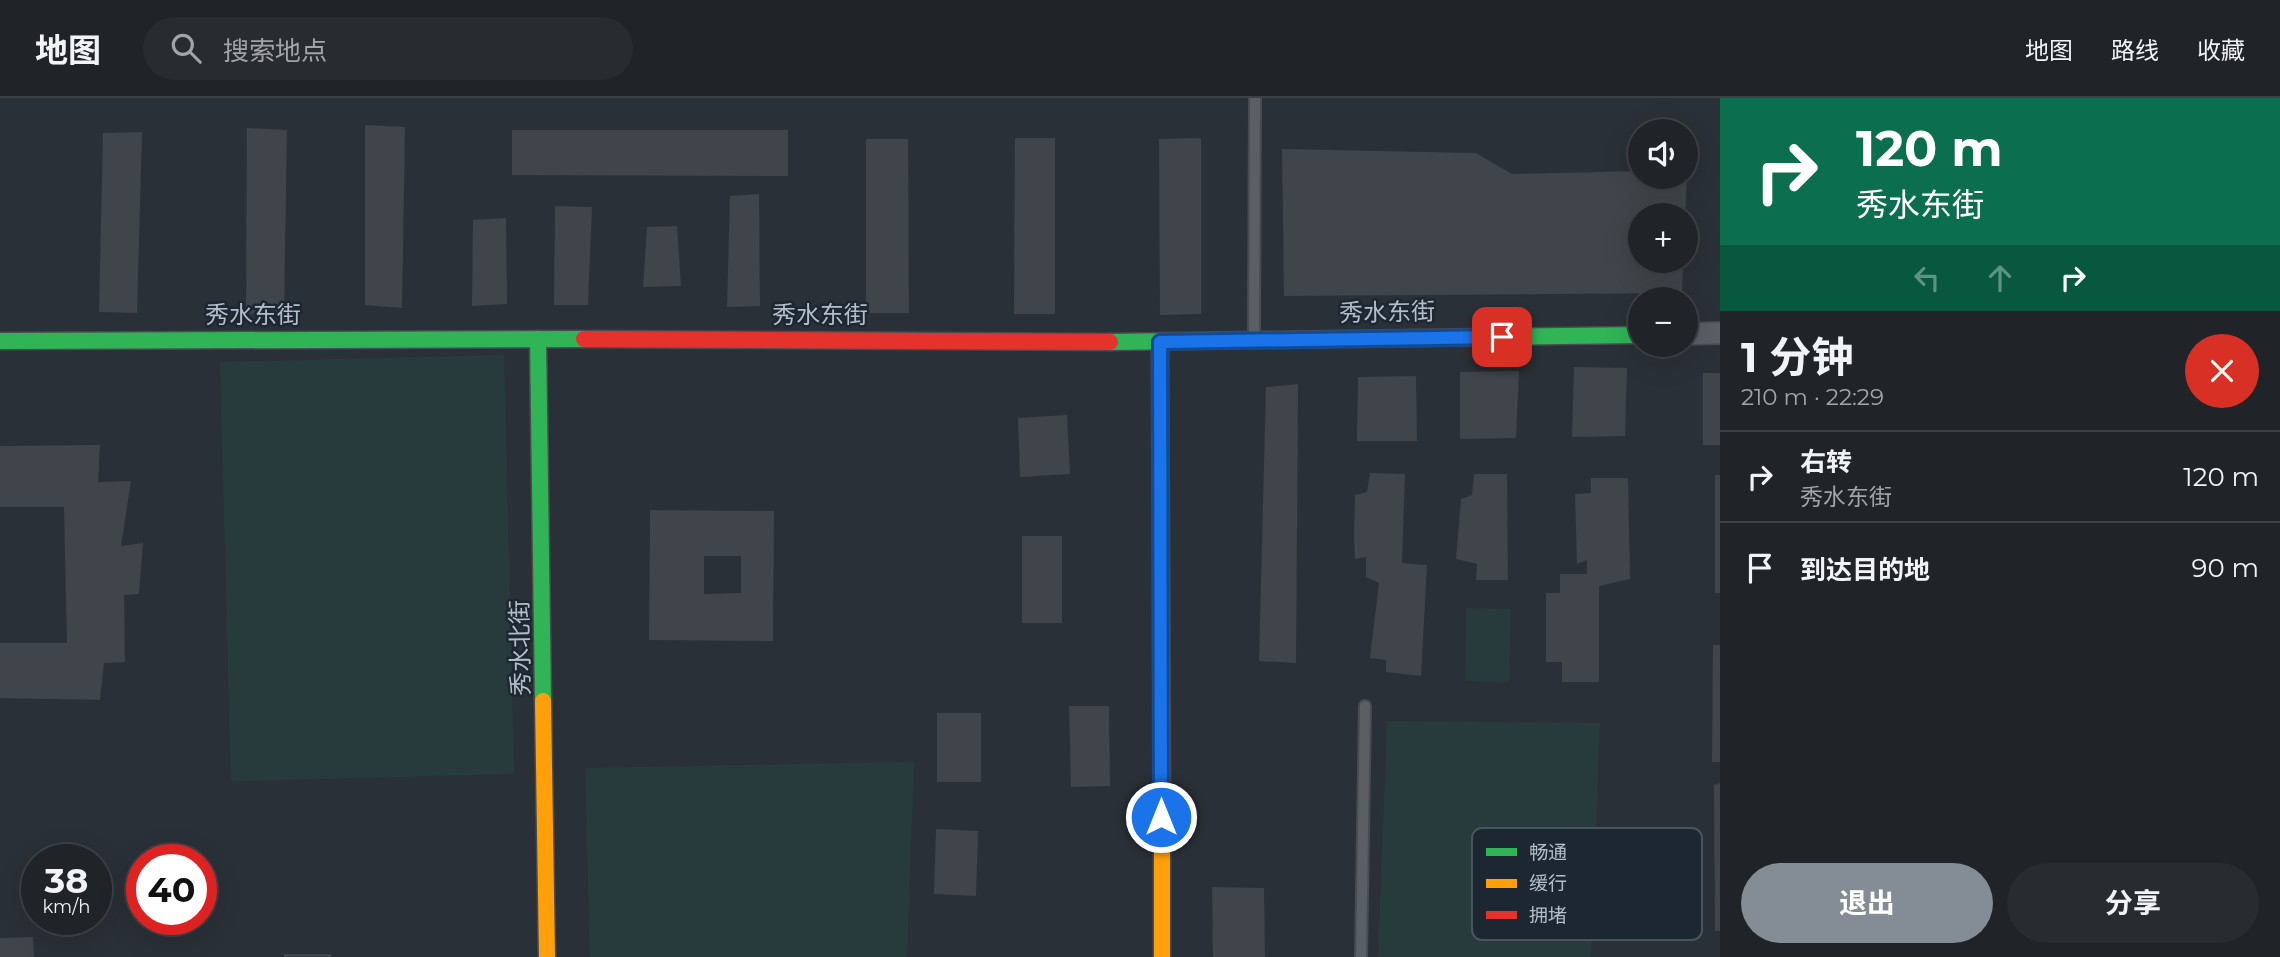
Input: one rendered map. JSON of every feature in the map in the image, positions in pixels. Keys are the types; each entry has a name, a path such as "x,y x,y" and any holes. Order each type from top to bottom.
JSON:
{"street":[{"path":"1698,334 1720,334"},
{"name":"秀水东街","path":"0,341 538,338 1160,342 1628,335"},
{"name":"秀水北街","path":"538,338 547,957"},
{"path":"1160,342 1161,957"}],"lane":[{"path":"1254,340 1255,98"},
{"path":"1361,957 1365,706"}],"green space":[{"path":"504,355 514,774 231,781 220,362"},
{"path":"1466,608 1511,609 1509,682 1465,681"},
{"path":"1387,721 1600,723 1596,828 1472,828 1472,940 1592,940 1591,957 1378,957"},
{"path":"914,762 907,957 590,957 585,768"}],"building":[{"path":"365,125 405,127 402,308 365,305"},
{"path":"247,128 287,130 284,313 246,314"},
{"path":"512,130 788,130 788,176 512,175"},
{"path":"142,132 137,313 99,312 103,133"},
{"path":"1015,138 1055,138 1055,314 1014,314"},
{"path":"1201,138 1201,314 1160,315 1159,139"},
{"path":"866,139 908,139 909,313 866,313"},
{"path":"1282,149 1476,153 1512,174 1628,171 1628,189 1686,189 1686,203 1628,203 1628,273 1683,273 1682,287 1628,287 1628,293 1284,296"},
{"path":"759,194 760,306 727,307 730,196"},
{"path":"555,206 592,207 588,305 554,305"},
{"path":"506,218 507,304 472,306 473,220"},
{"path":"677,226 681,286 643,287 647,227"},
{"path":"1574,367 1627,368 1625,436 1572,437"},
{"path":"1519,371 1516,438 1460,439 1460,372"},
{"path":"1703,373 1720,373 1720,445 1703,445"},
{"path":"1416,376 1417,441 1357,441 1358,377"},
{"path":"1298,384 1296,663 1259,661 1266,387"},
{"path":"1067,415 1070,474 1020,477 1018,418"},
{"path":"100,445 98,482 131,481 121,546 143,543 139,594 124,595 125,662 104,663 100,700 0,698 0,643 67,643 64,507 0,507 0,446"},
{"path":"1370,473 1405,474 1402,563 1427,565 1421,676 1386,672 1386,660 1370,658 1379,583 1366,577 1366,557 1355,559 1354,538 1355,495 1367,492"},
{"path":"1474,474 1507,474 1508,580 1476,580 1477,564 1456,559 1461,499 1472,495"},
{"path":"1715,475 1720,475 1720,593 1715,593"},
{"path":"1591,478 1628,478 1630,579 1599,586 1599,682 1562,682 1562,662 1546,662 1546,593 1560,593 1560,574 1587,574 1587,560 1577,564 1575,494 1591,493"},
{"path":"650,510 774,511 773,641 649,640","holes":["704,556 741,556 741,593 704,594"]},
{"path":"1022,536 1062,536 1062,623 1022,623"},
{"path":"1713,645 1720,645 1720,762 1712,762"},
{"path":"1069,706 1109,706 1110,786 1071,787"},
{"path":"937,713 981,713 981,782 937,782"},
{"path":"1720,783 1720,931 1715,931 1714,785"},
{"path":"936,829 978,831 976,896 934,894"},
{"path":"1212,887 1264,888 1265,957 1213,957"},
{"path":"33,937 34,957 0,957 0,938"},
{"path":"284,954 331,954 331,957 284,957"}],"traffic: fast":[{"path":"1110,342 1628,335"},
{"path":"538,339 543,701"},
{"path":"0,341 584,339"},
{"path":"1160,342 1162,804"}],"traffic: slow":[{"path":"543,701 547,957"},
{"path":"1162,804 1162,957"}],"traffic: jam":[{"path":"584,339 1110,342"}],"route":[{"path":"1161,817 1160,342 1502,337"}]}
